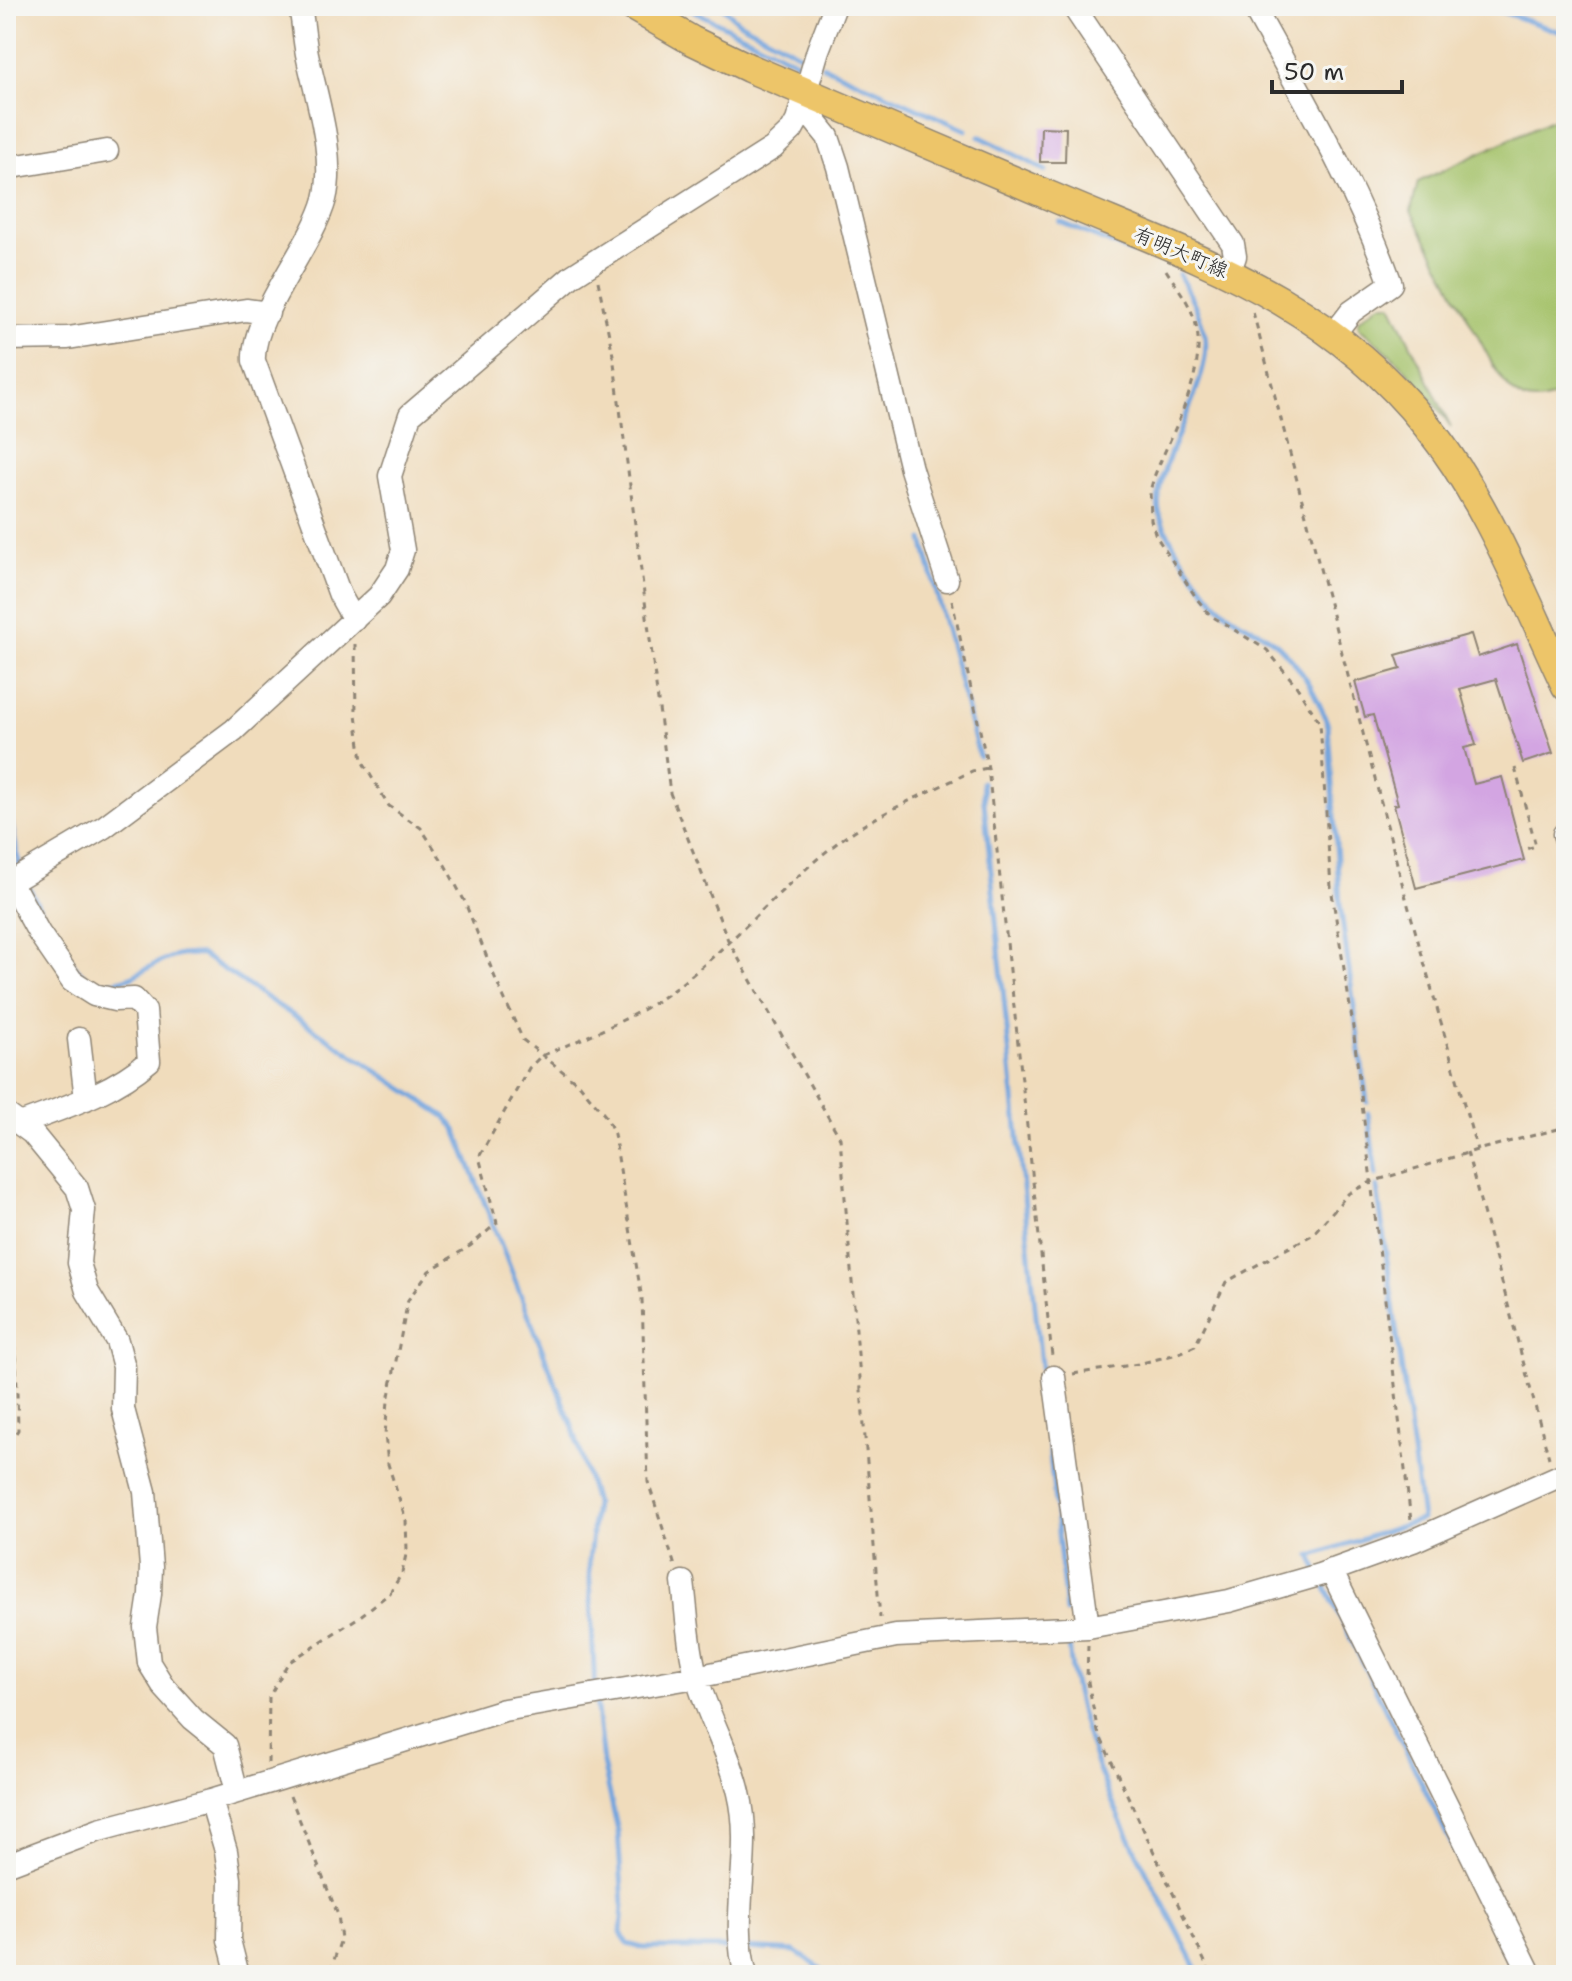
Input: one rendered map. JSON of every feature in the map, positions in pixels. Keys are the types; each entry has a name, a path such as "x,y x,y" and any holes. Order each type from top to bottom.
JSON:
{"main road":[{"name":"有明大町線","path":"632,6 804,99 1229,273 1275,296 1334,334 1407,402 1459,471 1488,522 1566,686"}],"street":[{"path":"300,6 324,138 327,182 319,216 268,313 254,354 256,370 340,595 354,620"},
{"path":"13,1119 86,1099 136,1072 149,1061 145,1011 134,999 115,1000 94,995 72,981 8,884 104,827 234,730 379,596 397,569 403,550 390,476 410,415 572,276 773,148 792,130 835,6"},
{"path":"1073,6 1233,244 1235,256 1229,273"},
{"path":"1253,6 1325,138 1391,284 1351,312 1334,334"},
{"path":"804,99 828,137 838,167 911,469 947,580"},
{"path":"6,168 107,151"},
{"path":"6,339 68,338 232,312 259,310 268,313"},
{"path":"79,1039 86,1099"},
{"path":"13,1119 32,1133 77,1188 84,1210 79,1263 87,1291 117,1341 124,1367 123,1409 145,1492 151,1567 145,1627 149,1663 164,1687 193,1719 225,1745 237,1792"},
{"path":"1054,1377 1088,1627"},
{"path":"6,1865 99,1830 211,1800 504,1710 696,1677 883,1639 1088,1627 1229,1601 1413,1541 1560,1476"},
{"path":"1331,1570 1531,1975"},
{"path":"683,1582 696,1677 740,1794 745,1857 739,1918 740,1956 746,1975"},
{"path":"211,1800 226,1851 230,1879 229,1940 238,1975"}],"path":[{"path":"594,262 613,355 670,793 728,940 840,1138 883,1639"},
{"path":"1177,286 1195,320 1198,361 1150,491 1151,520 1156,536 1210,615 1267,650 1295,684 1320,723 1331,887 1352,1019 1413,1541"},
{"path":"1256,327 1406,898 1477,1150"},
{"path":"947,580 988,768 1054,1377 1138,1364 1195,1346 1226,1282 1312,1235 1349,1193 1371,1182 1467,1152 1566,1127"},
{"path":"354,620 356,714 362,761 389,806 421,828 445,865 464,900 523,1040 580,1085 607,1118 614,1134 642,1299 648,1482 683,1582"},
{"path":"329,1975 341,1939 338,1915 298,1811 276,1780 267,1759 269,1697 288,1663 390,1593 402,1573 407,1550 406,1520 388,1464 385,1434 388,1401 408,1300 429,1271 470,1246 497,1223 479,1157 529,1068 541,1056 642,1009 677,988 848,836 972,771 988,768"},
{"path":"1515,768 1536,846 1522,850"},
{"path":"1467,1152 1560,1476"},
{"path":"6,1321 16,1353 18,1430 6,1448"},
{"path":"1088,1627 1087,1677 1098,1732 1211,1975"}],"green space":[{"path":"1566,113 1566,392 1532,401 1516,395 1494,367 1411,211 1418,182"},
{"path":"1380,304 1391,304 1451,427 1410,373 1359,328 1358,321"}],"building":[{"path":"1041,127 1066,128 1065,162 1040,162"},
{"path":"1471,634 1478,657 1517,644 1553,753 1523,763 1496,679 1460,689 1476,745 1464,748 1474,784 1502,777 1524,860 1416,888 1394,805 1398,804 1373,715 1365,717 1355,682 1401,669 1396,655"}],"waterway":[{"path":"684,6 799,63 803,68"},
{"path":"721,6 739,22 803,56"},
{"path":"1493,6 1499,11 1566,34"},
{"path":"823,66 966,130"},
{"path":"979,136 1046,171"},
{"path":"1060,222 1131,252"},
{"path":"1179,274 1201,320 1206,349 1195,394 1163,473 1159,511 1169,536 1199,582 1230,615 1285,652 1310,686 1328,725 1340,904 1367,1102"},
{"path":"923,540 979,756"},
{"path":"982,782 1066,1612"},
{"path":"6,794 20,868"},
{"path":"26,880 64,950 90,980 100,983 117,981 174,956 202,955 446,1117 456,1130 573,1428 595,1503 589,1561 595,1690"},
{"path":"1368,1113 1376,1175"},
{"path":"1317,1569 1311,1556 1422,1519 1377,1187"},
{"path":"1323,1582 1516,1975"},
{"path":"1069,1643 1075,1688 1100,1773 1200,1975"},
{"path":"596,1700 603,1763 618,1832 623,1904 621,1932 627,1944 643,1948 737,1948"},
{"path":"747,1948 795,1951 830,1975"}]}
